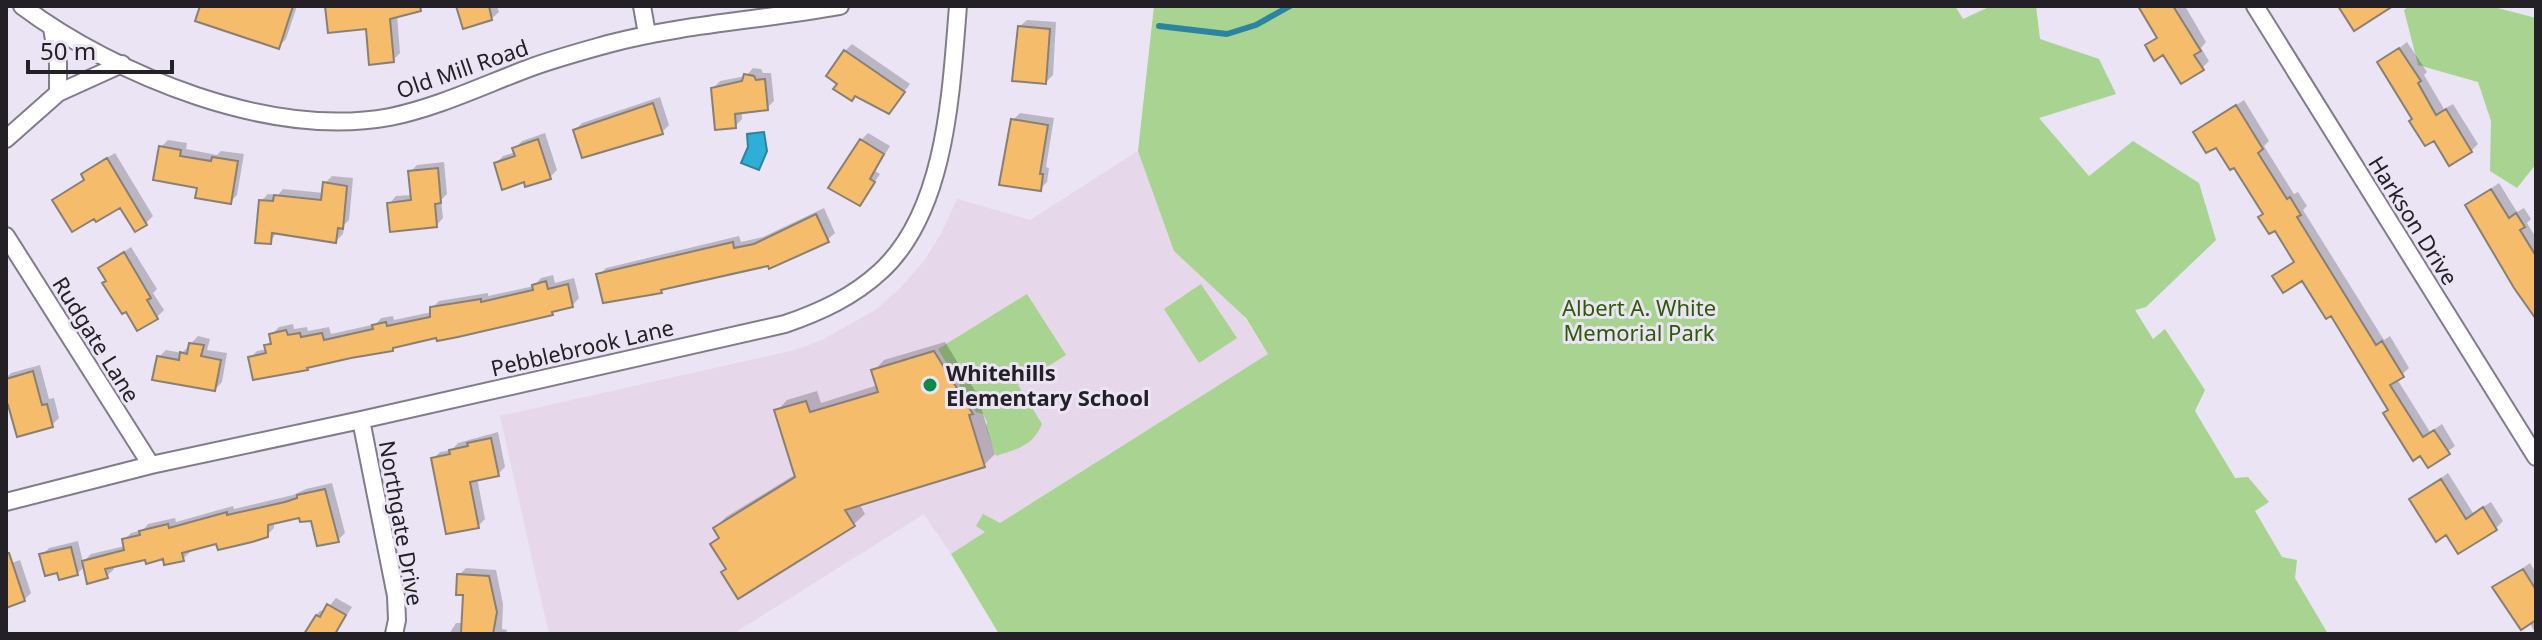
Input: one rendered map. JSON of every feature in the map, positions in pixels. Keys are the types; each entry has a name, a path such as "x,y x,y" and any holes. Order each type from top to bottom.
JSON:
{"street":[{"name":"Old Mill Road","path":"22,6 52,28 122,64 234,109 300,119 349,120 390,117 439,103 536,65 647,34 840,6"},
{"path":"642,6 647,34"},
{"name":"Pebblebrook Lane","path":"6,502 151,465 785,324 818,312 853,293 882,270 904,241 924,204 943,144 958,6"},
{"name":"Harkson Drive","path":"2255,6 2536,457"},
{"path":"52,28 58,63 58,93"},
{"path":"6,139 58,93 122,64"},
{"name":"Rudgate Lane","path":"6,236 151,465"},
{"name":"Northgate Drive","path":"361,420 396,596 394,634"}],"shaded area":[{"name":"Whitehills Elementary School","path":"1138,151 1268,354 951,554 924,514 733,634 549,634 500,416 795,350 822,340 877,309 901,287 924,261 957,199 1030,220"}],"green space":[{"name":"Albert A. White Memorial Park","path":"1154,6 1955,6 1963,19 1991,6 2036,6 2040,39 2099,59 2116,94 2039,118 2089,176 2133,141 2199,183 2216,240 2146,307 2135,310 2153,339 2165,329 2205,390 2195,411 2235,478 2248,477 2269,502 2255,511 2282,557 2297,560 2295,578 2328,634 999,634 951,554 985,532 976,526 983,514 1000,523 1268,354 1246,318 1174,251 1138,151"},
{"path":"2409,6 2490,6 2536,18 2536,164 2517,188 2490,171 2491,121 2478,82 2418,65 2404,10"},
{"path":"1201,284 1237,338 1199,363 1164,309"},
{"path":"1027,294 1066,355 1018,385 1042,424 1029,442 996,456 983,414 976,412 938,349"}],"water":[{"path":"764,132 767,151 759,170 741,163 748,147 747,134"}],"building":[{"path":"200,6 293,6 279,49 195,21"},
{"path":"325,6 420,6 421,11 390,19 394,62 369,65 366,29 328,33"},
{"path":"456,6 489,6 492,20 463,29"},
{"path":"2138,6 2173,6 2201,51 2194,55 2204,70 2181,84 2163,55 2154,61 2145,45 2157,38"},
{"path":"2338,6 2393,6 2354,31"},
{"path":"1018,26 1050,29 1046,84 1012,81"},
{"path":"2399,48 2421,81 2418,83 2436,115 2446,109 2472,152 2449,166 2434,141 2425,146 2377,62"},
{"path":"844,50 905,92 889,114 855,96 852,101 833,89 837,84 826,76"},
{"path":"744,74 754,76 756,80 765,79 768,110 735,114 736,128 715,130 711,88 742,81"},
{"path":"653,103 663,134 582,158 573,130"},
{"path":"2236,105 2263,149 2258,153 2287,199 2290,197 2301,215 2297,217 2376,345 2382,341 2404,377 2390,385 2423,437 2434,430 2450,454 2428,468 2420,456 2413,461 2383,413 2388,410 2331,316 2326,319 2302,281 2283,293 2272,276 2294,262 2275,231 2269,234 2258,217 2263,214 2234,168 2230,170 2216,148 2206,153 2193,132"},
{"path":"1011,119 1048,125 1040,174 1043,174 1041,191 999,185"},
{"path":"538,139 551,179 525,187 524,182 502,190 494,163 515,156 512,148"},
{"path":"860,139 884,154 870,179 875,182 860,206 828,188"},
{"path":"159,146 181,150 180,156 238,161 231,204 195,198 197,188 153,180"},
{"path":"107,158 147,225 135,232 120,208 72,232 52,200 84,180 81,174"},
{"path":"438,168 441,203 435,204 437,227 390,232 387,203 411,200 408,171"},
{"path":"323,182 347,186 343,229 338,228 336,243 272,233 271,244 255,243 259,200 273,201 274,195 321,200"},
{"path":"2491,189 2509,218 2516,213 2525,227 2520,230 2536,256 2536,319 2465,205"},
{"path":"816,214 829,242 769,269 768,266 661,290 662,293 603,303 596,274 733,242 734,248 754,244"},
{"path":"124,252 151,298 147,300 158,319 137,331 102,283 106,281 98,268"},
{"path":"546,281 548,289 568,284 573,307 552,312 553,315 458,337 437,341 436,338 393,348 393,351 253,380 248,357 266,353 264,345 271,344 269,334 286,330 288,335 300,333 301,337 322,333 324,340 373,329 372,325 386,322 387,326 430,317 430,307 481,299 481,302 533,290 532,285"},
{"path":"189,343 204,345 201,356 221,360 215,391 152,380 157,356 179,360 180,352 187,354"},
{"path":"934,351 973,414 969,415 985,467 845,510 855,526 738,599 721,572 726,569 710,544 719,538 713,528 795,477 774,410 806,401 810,412 878,392 871,370"},
{"path":"33,371 42,405 47,404 53,427 17,437 6,406 6,379"},
{"path":"491,438 499,476 470,482 479,528 446,534 431,458 450,454 449,450 468,446 467,443"},
{"path":"2441,479 2466,519 2483,507 2497,530 2458,554 2446,535 2436,542 2409,499"},
{"path":"325,489 339,542 317,546 311,521 300,522 299,518 268,525 268,537 252,542 218,550 216,544 182,553 184,561 164,565 163,559 146,564 145,560 105,569 108,578 87,584 82,561 124,550 122,539 140,535 139,531 168,524 169,528 227,512 227,515 285,502 297,498 297,495"},
{"path":"71,547 78,575 59,580 57,573 45,576 39,554"},
{"path":"6,553 9,553 25,601 6,608"},
{"path":"2523,569 2536,590 2536,620 2521,630 2492,587"},
{"path":"457,574 489,576 497,612 493,634 461,634 463,595 456,595"},
{"path":"327,604 346,615 335,634 304,634 316,615 320,617"}],"waterway":[{"path":"1159,26 1227,34 1256,25 1290,6"}],"place":[{"name":"Whitehills Elementary School","path":"930,385"}]}
